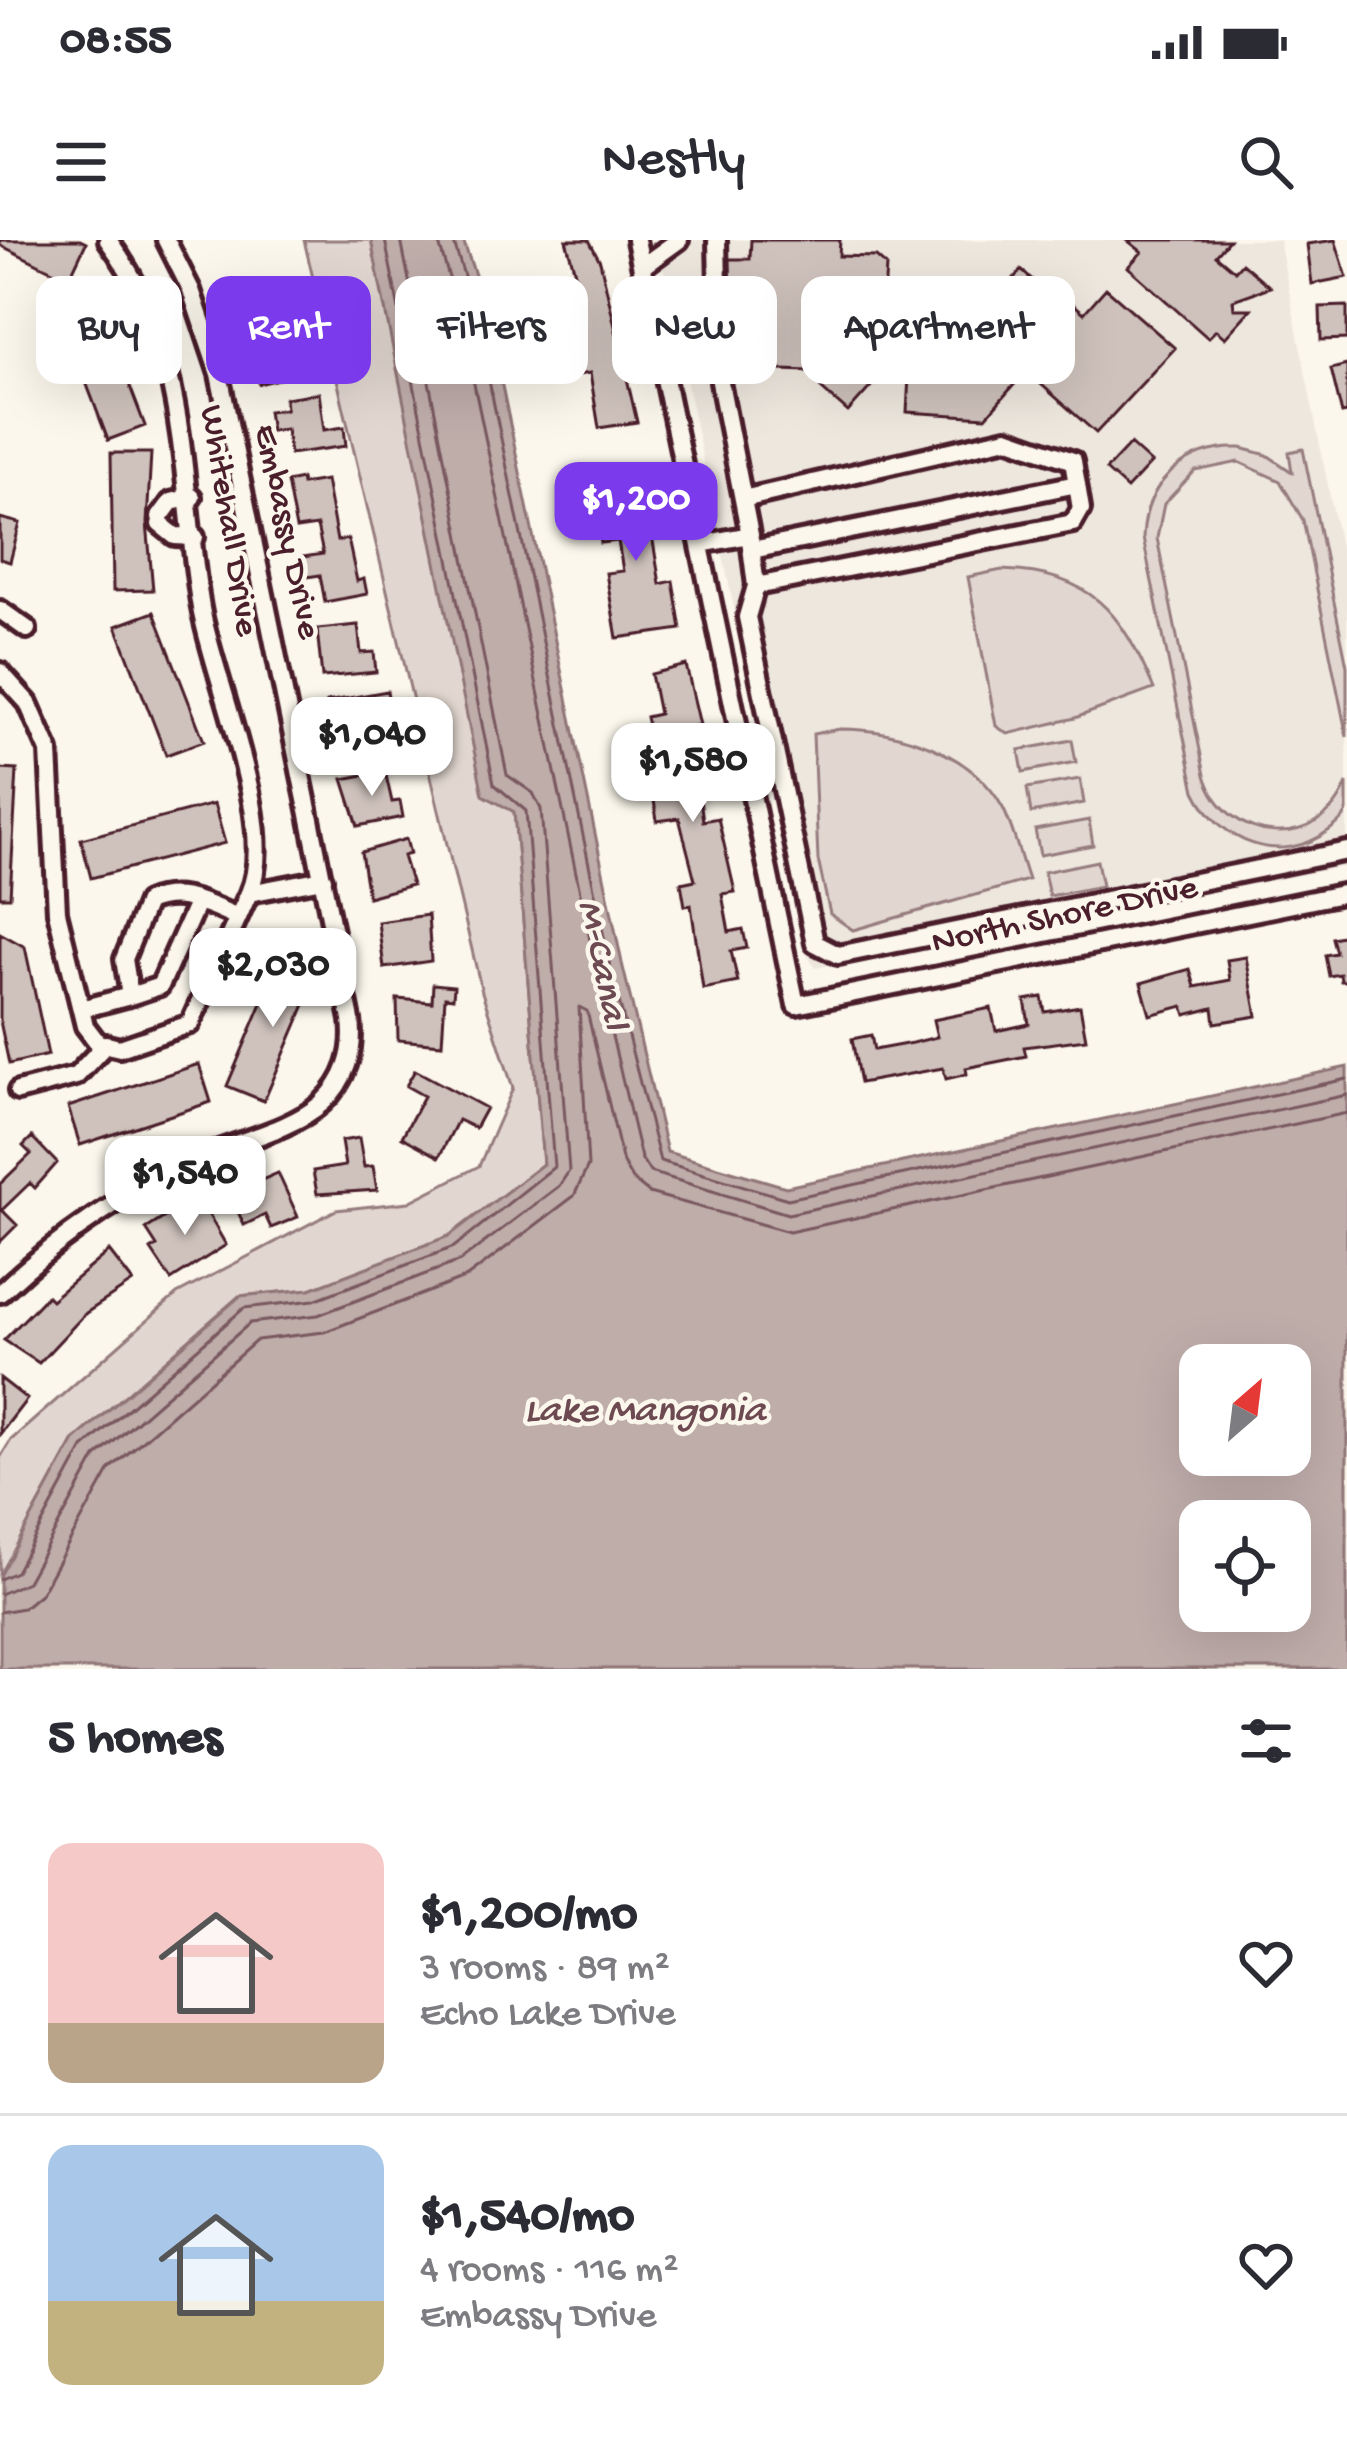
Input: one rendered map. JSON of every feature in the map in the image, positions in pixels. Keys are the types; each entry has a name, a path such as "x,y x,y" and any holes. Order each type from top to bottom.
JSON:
{"street":[{"name":"Whitehall Drive","path":"106,1045 120,1048 190,1024 254,881 250,809 230,702 201,610 192,497 160,341 140,292 108,240"},
{"name":"Embassy Drive","path":"0,1293 56,1246 144,1186 301,1117 336,1088 348,1064 352,1031 219,374 191,290 166,240"},
{"path":"636,240 701,544 751,542 1077,484"},
{"path":"643,266 679,240"},
{"path":"717,240 720,382 756,586 747,617 815,943 824,952 838,955 1347,851"},
{"path":"743,499 1007,438 1063,453 1073,461 1081,509 1073,523 756,586"},
{"path":"192,497 171,502 160,520 175,536 195,537"},
{"name":"North Shore Drive","path":"701,544 796,1005 1347,892"},
{"path":"0,610 27,629"},
{"path":"0,672 28,703 50,751 57,911 85,1026 106,1045 76,1076 18,1091"},
{"path":"249,893 322,878"},
{"path":"130,996 124,959 147,902 171,892 238,917"},
{"path":"81,1009 160,986 198,901"}],"shaded area":[{"path":"304,240 371,240 375,247 395,328 395,384 409,384 514,811 543,1164 449,1236 310,1289 239,1296 74,1440 0,1576 0,1458 11,1440 177,1294 336,1210 409,1202 479,1166 513,1088 482,992 338,384 371,384 371,276 313,276"},
{"path":"657,240 1279,240 1347,581 1347,866 815,968 806,953 687,384 777,384 777,276 665,276"},
{"path":"1241,448 1267,455 1292,472 1289,452 1303,449 1347,666 1347,737 1303,520 1280,481 1239,462 1195,471 1164,504 1157,538 1205,775 1216,798 1232,816 1252,827 1296,830 1316,822 1334,806 1347,783 1347,811 1342,820 1309,842 1290,847 1271,848 1235,836 1219,824 1195,791 1143,538 1151,500 1172,471 1203,453"},
{"path":"1002,570 1059,579 1099,601 1129,638 1154,689 1075,718 1008,734 996,726 968,577"},
{"path":"840,729 909,739 954,758 973,772 1003,808 1028,880 853,930 830,914 818,860 813,734"},
{"path":"1072,740 1076,762 1023,772 1019,750"},
{"path":"1080,779 1084,803 1031,813 1027,788"},
{"path":"1089,820 1093,845 1040,855 1035,830"},
{"path":"1097,861 1102,886 1049,896 1044,872"}],"water":[{"name":"Lake Mangonia","path":"371,240 463,240 475,276 395,276 395,359"},
{"name":"Lake Mangonia","path":"400,384 502,384 622,963 667,1152 786,1187 1347,1067 1347,1669 0,1669 0,1576 74,1440 240,1296 310,1289 449,1236 543,1164 514,812 483,795"}],"building":[{"path":"0,240 86,243 70,276 0,245"},
{"path":"566,240 589,240 600,261 612,313 612,384 628,384 637,422 599,428 588,373 588,276 576,276"},
{"path":"751,240 840,240 839,256 876,257 886,266 885,276 801,276 801,371 777,370 777,276 731,276 730,259 750,259"},
{"path":"1127,240 1229,240 1216,255 1235,271 1242,263 1270,287 1233,300 1234,309 1251,309 1225,338 1216,330 1208,338 1128,267 1142,252"},
{"path":"1335,240 1347,277 1312,284 1307,244"},
{"path":"1106,288 1175,348 1096,433 1041,384 1075,384 1075,305 1084,313"},
{"path":"1347,306 1347,339 1321,340 1320,307"},
{"path":"1347,365 1347,413 1342,414 1331,369"},
{"path":"87,384 129,384 145,426 108,440"},
{"path":"824,384 873,384 848,412 821,388"},
{"path":"909,384 1015,384 986,417 907,412"},
{"path":"319,393 324,430 344,427 346,446 290,454 286,429 271,431 268,411 286,409 285,398"},
{"path":"1130,444 1151,463 1127,489 1106,470"},
{"path":"111,453 151,453 147,523 153,590 113,591"},
{"path":"301,479 302,484 326,480 337,541 348,539 357,581 364,579 367,594 325,602 320,575 307,577 303,557 323,554 317,526 296,529 287,482"},
{"path":"651,485 661,533 652,535 660,584 673,581 681,629 617,638 606,573 623,571 618,541 601,543 593,495"},
{"path":"0,518 20,523 10,562 0,559"},
{"path":"154,612 204,741 166,755 116,626"},
{"path":"358,625 361,653 374,652 376,672 322,677 317,629"},
{"path":"686,665 700,725 685,728 693,766 709,764 712,782 698,784 703,821 718,818 735,892 722,894 729,932 743,929 747,948 731,951 738,982 703,989 691,905 685,906 681,883 695,880 679,818 657,821 650,772 658,771 646,717 659,714 651,674"},
{"path":"387,691 391,712 374,715 379,741 339,748 327,702"},
{"path":"0,769 17,770 10,897 0,897"},
{"path":"385,771 392,802 400,801 403,817 358,826 343,779"},
{"path":"214,804 225,843 91,878 81,839"},
{"path":"406,839 410,854 403,856 412,885 368,897 361,852"},
{"path":"428,915 431,961 384,968 378,922"},
{"path":"0,933 25,947 48,1055 9,1064 0,1021"},
{"path":"1347,935 1347,981 1341,981 1340,974 1329,976 1325,955 1336,953 1332,938"},
{"path":"1246,957 1257,1016 1215,1023 1213,1008 1186,1015 1183,1006 1150,1015 1141,983 1190,969 1195,987 1230,980 1227,960"},
{"path":"281,958 318,974 264,1101 227,1086"},
{"path":"433,984 454,986 453,998 445,997 442,1044 398,1040 397,999 432,1002"},
{"path":"1042,997 1045,1012 1080,1006 1086,1039 1024,1047 1026,1056 966,1068 967,1074 946,1079 943,1068 860,1083 852,1039 871,1035 874,1050 912,1043 937,1037 933,1020 991,1008 996,1031 1029,1024 1025,1000"},
{"path":"199,1064 211,1102 80,1145 68,1107"},
{"path":"415,1070 486,1108 475,1128 458,1120 439,1157 402,1137 424,1096 406,1086"},
{"path":"32,1137 57,1163 35,1188 30,1183 2,1210 17,1225 0,1242 0,1184 31,1154 23,1146"},
{"path":"359,1138 364,1167 373,1166 377,1190 317,1194 313,1171 345,1166 341,1141"},
{"path":"278,1173 298,1217 271,1228 265,1215 244,1225 230,1194"},
{"path":"198,1196 226,1245 171,1280 151,1250 157,1246 146,1229"},
{"path":"109,1251 133,1282 86,1313 39,1363 4,1340 47,1296 51,1300"},
{"path":"0,1378 27,1399 0,1434"}],"water label":[{"name":"M-Canal","path":"600,965"}]}
